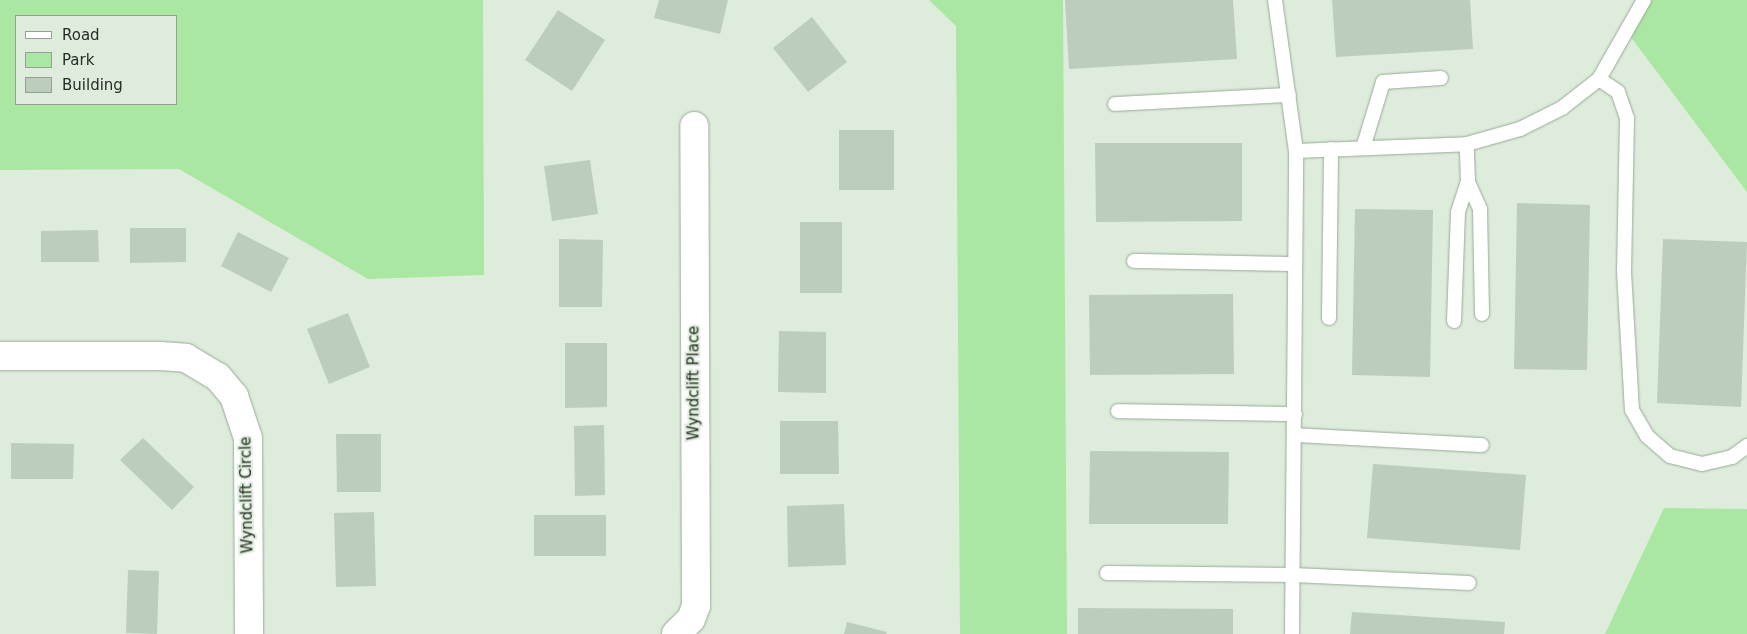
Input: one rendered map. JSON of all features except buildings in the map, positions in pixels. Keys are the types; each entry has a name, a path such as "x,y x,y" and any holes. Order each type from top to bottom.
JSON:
{"street":[{"name":"Wyndclift Place","path":"676,634 691,619 696,606 694,126"},
{"name":"Wyndclift Circle","path":"0,356 160,356 186,358 218,377 234,396 248,438 249,634"}],"lane":[{"path":"1275,0 1296,151 1292,634"},
{"path":"1296,151 1467,144 1520,129 1562,108 1600,79 1644,0"},
{"path":"1363,148 1383,82 1441,78"},
{"path":"1600,79 1618,92 1628,118 1624,282 1632,410 1648,436 1670,456 1702,464 1732,457 1747,446"},
{"path":"1115,104 1289,95"},
{"path":"1454,321 1458,212 1468,182 1467,144"},
{"path":"1329,318 1331,149"},
{"path":"1468,182 1480,210 1482,314"},
{"path":"1134,260 1295,264"},
{"path":"1118,411 1295,414"},
{"path":"1295,436 1482,445"},
{"path":"1108,573 1293,575 1469,583"}],"green space":[{"path":"0,0 483,0 484,275 368,279 179,169 0,170"},
{"path":"929,0 1063,0 1067,634 960,634 956,26"},
{"path":"1644,0 1747,0 1747,192 1627,32"},
{"path":"1664,508 1747,509 1747,634 1605,634"}]}
